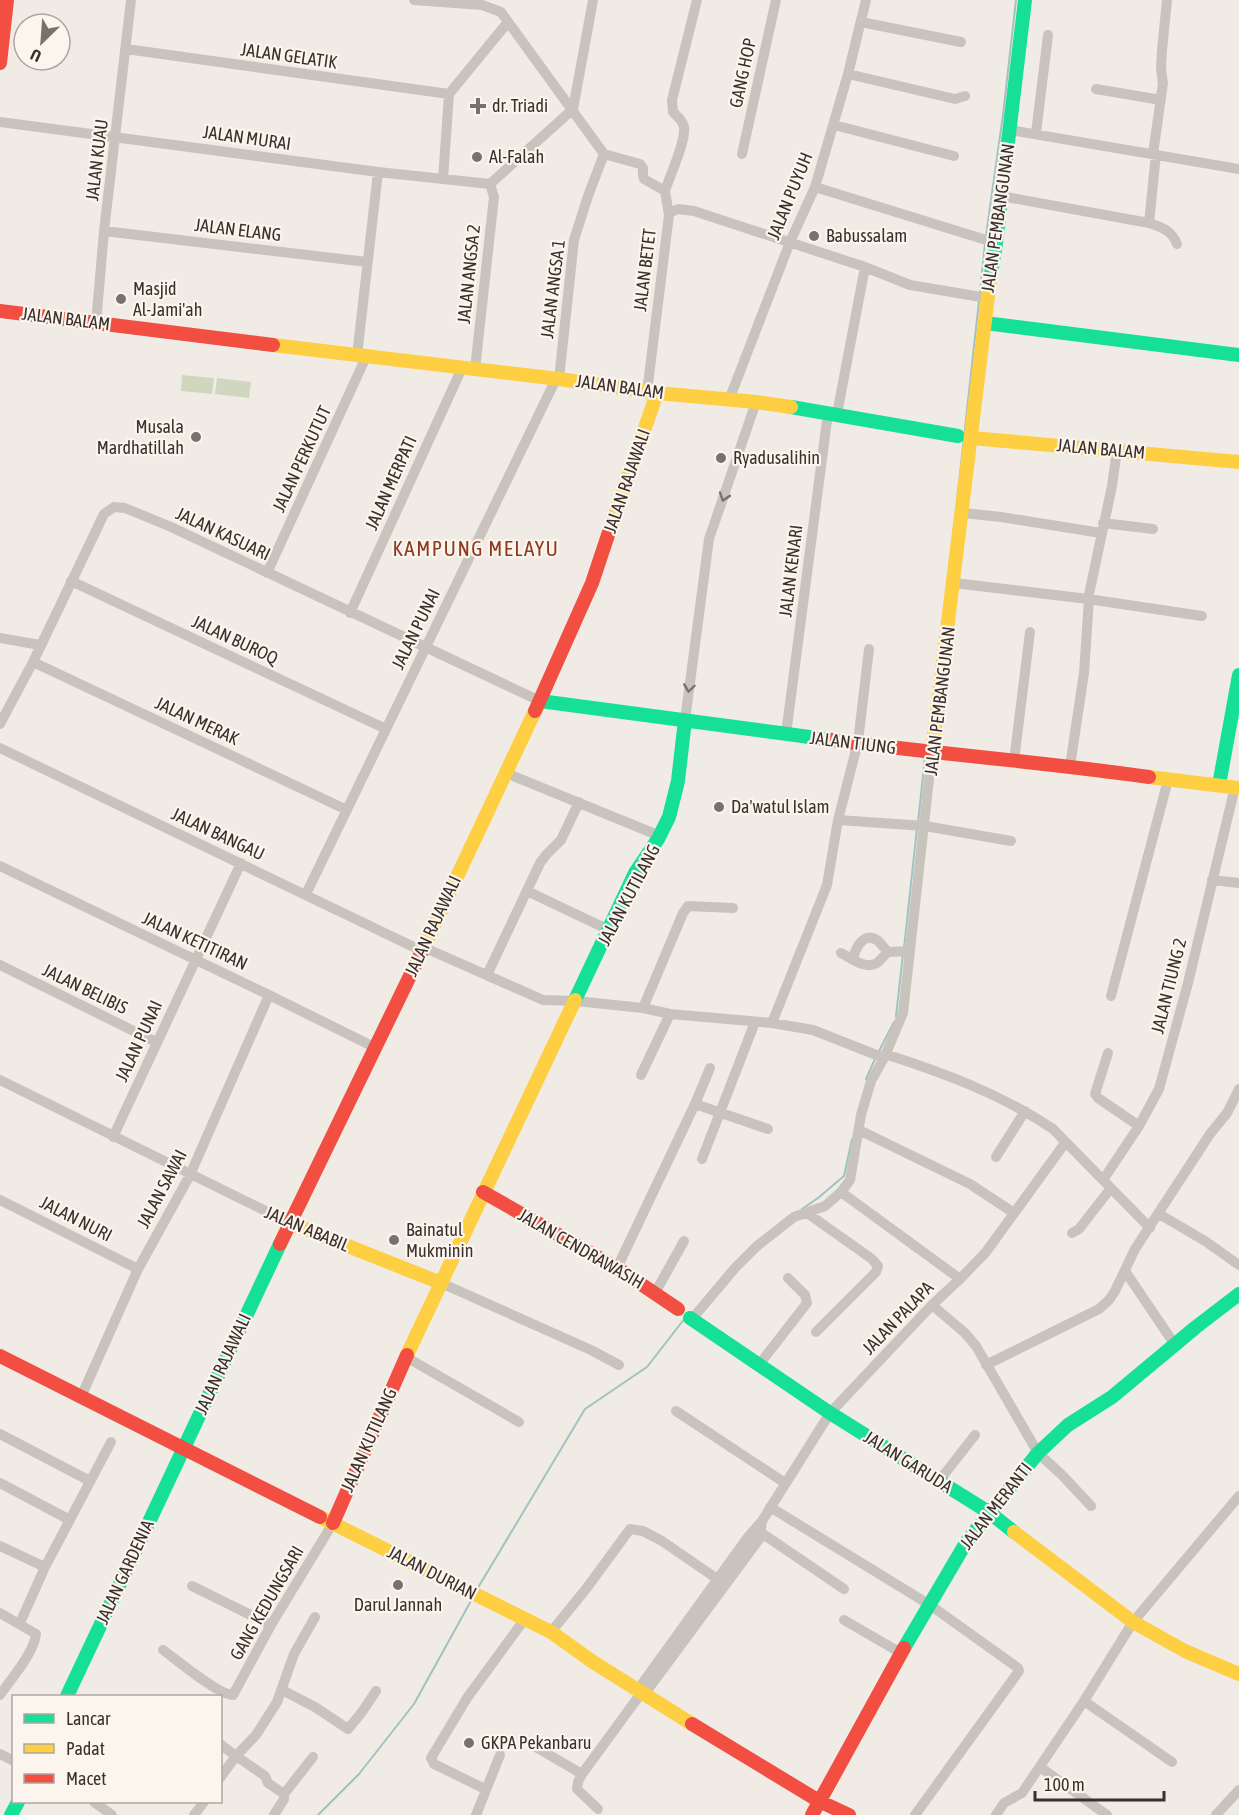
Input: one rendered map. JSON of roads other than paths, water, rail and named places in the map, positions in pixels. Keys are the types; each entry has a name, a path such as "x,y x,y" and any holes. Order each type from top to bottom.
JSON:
{"street":[{"path":"0,63 8,0"},
{"name":"JALAN KUAU","path":"96,324 104,231 117,137 131,0"},
{"path":"414,0 482,5 501,12 604,154 640,164 644,168 644,179 665,191"},
{"path":"490,184 573,109 593,0"},
{"path":"669,215 665,191 683,138 684,126 681,119 673,112 672,100 697,0"},
{"name":"GANG HOP","path":"742,154 776,0"},
{"name":"JALAN PUYUH","path":"729,400 790,242 815,187 848,74 866,0"},
{"name":"JALAN PEMBANGUNAN","path":"691,1318 757,1246 799,1214 825,1206 847,1185 852,1175 862,1109 871,1081 901,1020 900,951 954,583 963,513 966,437 985,323 1025,0"},
{"path":"1149,223 1163,83 1161,69 1167,0"},
{"path":"443,179 449,94 508,22"},
{"path":"861,22 961,42"},
{"path":"1036,133 1048,35"},
{"name":"JALAN GELATIK","path":"126,49 449,94"},
{"path":"848,74 955,99 965,96"},
{"path":"1096,89 1161,100"},
{"name":"JALAN MURAI","path":"0,122 378,172 490,184"},
{"path":"834,125 954,156"},
{"path":"1010,130 1239,170"},
{"name":"JALAN ANGSA 1","path":"557,379 574,240 604,154"},
{"name":"JALAN PERKUTUT","path":"267,573 362,357 367,262 378,172"},
{"name":"JALAN ANGSA 2","path":"468,368 494,197 490,184"},
{"path":"815,187 995,243"},
{"path":"1001,196 1149,223 1172,234 1177,244"},
{"name":"JALAN BETET","path":"652,393 669,215 678,209 694,211 790,242 866,267 910,285 987,298"},
{"name":"JALAN ELANG","path":"104,231 367,262"},
{"name":"JALAN KENARI","path":"786,735 832,413 866,267"},
{"name":"JALAN BALAM","path":"0,311 557,379 652,393 756,402 966,437 1239,462"},
{"path":"985,323 1239,355"},
{"name":"JALAN MERPATI","path":"350,613 468,368"},
{"name":"JALAN PUNAI","path":"306,894 557,379"},
{"name":"JALAN RAJAWALI","path":"183,1448 540,701 591,583 652,393"},
{"name":"JALAN KUTILANG","path":"333,1523 406,1357 483,1192 636,873 669,818 675,795 709,539 756,402"},
{"path":"1070,766 1084,673 1089,599 1117,450"},
{"name":"JALAN KASUARI","path":"0,724 33,662 104,514 114,507 125,508 143,516 540,701"},
{"path":"963,513 1102,528 1153,529"},
{"name":"JALAN BUROQ","path":"71,581 386,729"},
{"path":"954,583 1089,599 1202,616"},
{"path":"1014,761 1030,632"},
{"path":"0,638 40,645"},
{"path":"772,1023 827,885 838,820 858,742 869,649"},
{"name":"JALAN MERAK","path":"33,662 347,810"},
{"path":"1219,786 1239,675"},
{"name":"JALAN TIUNG","path":"540,701 914,751 1070,766 1237,787"},
{"name":"JALAN BANGAU","path":"0,748 422,949 536,998 643,1008 670,1014 772,1023 813,1030 865,1052 940,1072 988,1092 1053,1129 1149,1228"},
{"path":"506,773 660,836"},
{"path":"1111,996 1168,780"},
{"name":"JALAN TIUNG 2","path":"1072,1233 1079,1229 1107,1184 1159,1089 1237,787"},
{"path":"487,975 543,859 564,836 579,802"},
{"path":"838,820 917,825 1011,841"},
{"name":"JALAN PUNAI","path":"113,1137 241,862"},
{"name":"JALAN KETITIRAN","path":"0,866 376,1048"},
{"path":"1212,880 1239,883"},
{"path":"527,891 609,930"},
{"path":"643,1008 688,906 733,908"},
{"path":"853,960 860,942 867,939 877,940 900,951"},
{"path":"841,953 870,966 900,951"},
{"name":"JALAN BELIBIS","path":"0,965 156,1042"},
{"name":"JALAN SAWAI","path":"81,1396 138,1269 190,1175 269,995"},
{"path":"641,1076 670,1014"},
{"path":"702,1159 755,1022"},
{"path":"1108,1053 1095,1094 1139,1126"},
{"path":"617,1268 696,1104 710,1068"},
{"name":"JALAN ABABIL","path":"0,1080 290,1224 441,1283 591,1350 619,1365"},
{"path":"986,1365 1099,1309 1108,1300 1115,1291 1135,1249 1210,1134 1227,1113 1239,1089"},
{"path":"696,1104 768,1129"},
{"path":"996,1157 1025,1111"},
{"path":"858,1130 970,1184 1014,1213"},
{"name":"JALAN PALAPA","path":"582,1774 642,1692 642,1684 722,1582 760,1528 770,1507 830,1413 932,1305 986,1252 1065,1143"},
{"name":"JALAN CENDRAWASIH","path":"483,1192 617,1268 678,1309"},
{"path":"841,1192 960,1280"},
{"name":"JALAN NURI","path":"0,1200 138,1269"},
{"path":"807,1213 872,1259 878,1266 876,1272 816,1332"},
{"path":"1159,1214 1205,1241 1239,1265"},
{"path":"655,1293 684,1241"},
{"path":"1125,1272 1174,1345"},
{"path":"759,1366 807,1303 805,1295 788,1278"},
{"name":"JALAN MERANTI","path":"812,1815 901,1653 967,1541 1038,1453 1068,1425 1112,1397 1239,1294"},
{"path":"932,1305 976,1346 1038,1453 1091,1506"},
{"name":"JALAN GARUDA","path":"678,1309 830,1413 990,1513 1133,1622 1185,1651 1239,1674"},
{"name":"JALAN DURIAN","path":"0,1356 550,1632 593,1662 819,1801 849,1815"},
{"path":"406,1357 519,1422"},
{"path":"676,1411 785,1483"},
{"path":"0,1434 90,1481"},
{"path":"939,1481 975,1435"},
{"path":"20,1623 45,1567 111,1442"},
{"name":"JALAN GARDENIA","path":"67,1695 183,1448"},
{"path":"0,1484 70,1520"},
{"path":"996,1815 1004,1803 1022,1793 1084,1701 1133,1622 1239,1496"},
{"path":"770,1507 930,1605 1018,1668 1019,1671 915,1815"},
{"name":"GANG KEDUNGSARI","path":"213,1692 228,1695 235,1693 271,1625 333,1523"},
{"path":"760,1528 844,1589"},
{"path":"550,1632 586,1589 630,1529 643,1531 662,1541 722,1582"},
{"path":"0,1546 45,1567"},
{"path":"192,1587 271,1625"},
{"path":"0,1613 36,1634 27,1657 0,1695"},
{"path":"222,1775 256,1735 277,1702 294,1654 315,1617"},
{"path":"485,1789 434,1764 430,1758 467,1698 524,1620"},
{"path":"844,1620 901,1653"},
{"path":"163,1650 213,1692"},
{"path":"282,1690 315,1707 348,1729 376,1690"},
{"path":"1084,1701 1172,1762"},
{"path":"222,1746 265,1776 268,1783 284,1794"},
{"path":"534,1746 582,1774 578,1782 578,1789 598,1809"},
{"path":"476,1815 500,1755"},
{"path":"274,1815 284,1799 284,1794 313,1757"},
{"path":"1040,1767 1107,1815"},
{"path":"1216,1815 1239,1790"},
{"path":"95,1803 112,1815"},
{"path":"194,1815 203,1803"}],"waterway":[{"path":"986,236 1016,0"},
{"path":"980,292 985,244"},
{"path":"953,537 979,301"},
{"path":"918,823 925,757"},
{"path":"904,948 917,828"},
{"path":"896,1016 903,954"},
{"path":"879,1051 894,1022"},
{"path":"866,1079 875,1059"},
{"path":"802,1209 844,1176 852,1139"},
{"path":"476,1591 585,1409 647,1367 685,1318"},
{"path":"318,1815 359,1774 414,1704 472,1599"}],"place":[{"name":"dr. Triadi","path":"478,106"},
{"name":"Al-Falah","path":"477,157"},
{"name":"Babussalam","path":"814,236"},
{"name":"Masjid Al-Jami'ah","path":"121,299"},
{"name":"Musala Mardhatillah","path":"196,437"},
{"name":"Ryadusalihin","path":"721,458"},
{"name":"Da'watul Islam","path":"719,807"},
{"name":"Bainatul Mukminin","path":"394,1240"},
{"name":"Darul Jannah","path":"398,1585"},
{"name":"GKPA Pekanbaru","path":"469,1743"}],"district":[{"name":"KAMPUNG MELAYU","path":"476,549"}]}
